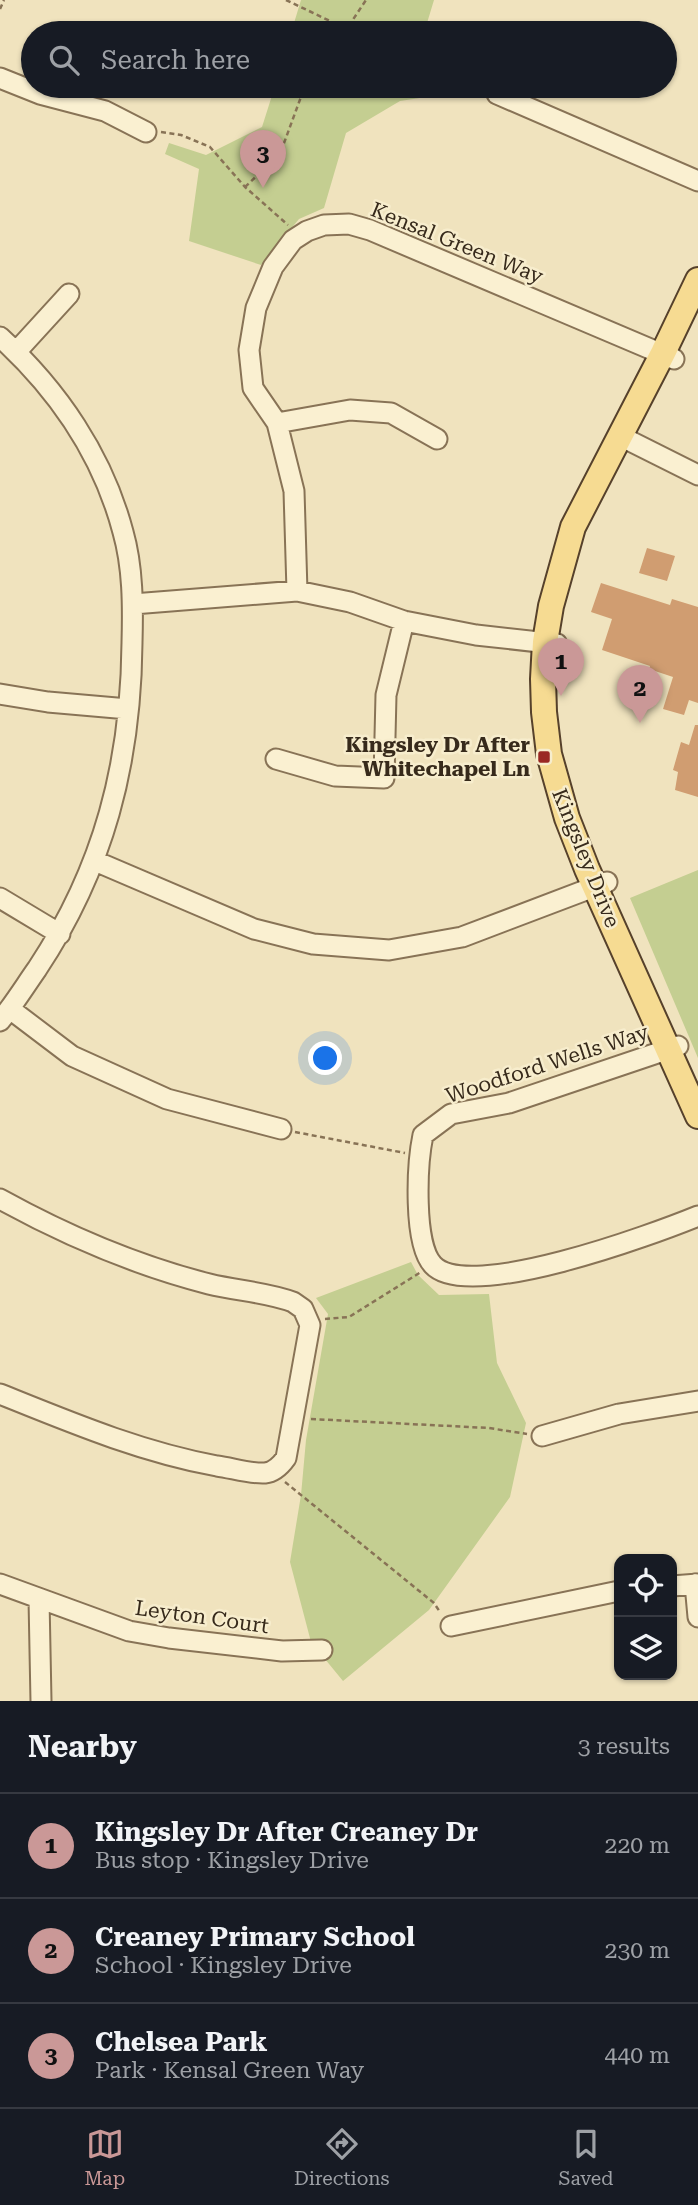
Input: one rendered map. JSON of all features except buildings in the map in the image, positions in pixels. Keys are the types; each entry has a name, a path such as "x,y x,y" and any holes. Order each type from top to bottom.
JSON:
{"main road":[{"name":"Kingsley Drive","path":"669,356 698,281"},
{"name":"Kingsley Drive","path":"698,309 669,356 629,434 585,531 570,572 551,643 562,764 577,814 601,884 673,1047 698,1116"},
{"name":"Kingsley Drive","path":"673,1047 698,1091"}],"street":[{"path":"0,78 21,86"},
{"path":"55,98 105,111 149,131"},
{"path":"506,98 698,181"},
{"name":"Kensal Green Way","path":"299,236 324,225 349,224 370,230 669,356"},
{"path":"297,591 294,491 277,423 253,388 249,350 256,308 266,282 283,252 299,236"},
{"path":"16,352 69,294"},
{"path":"0,337 61,404 95,458 124,536 133,604 132,683 116,795 95,861 60,934 5,1015 72,1056 167,1099 281,1129"},
{"path":"277,423 350,410 391,413 437,439"},
{"path":"629,434 698,462"},
{"path":"629,434 698,475"},
{"path":"133,604 297,591 350,603 404,621 476,635 551,643"},
{"path":"276,759 335,776 384,778 386,695 404,621"},
{"path":"0,694 48,702 128,709"},
{"path":"95,861 254,929 313,944 389,950 461,937 601,884"},
{"path":"0,898 60,934"},
{"name":"Woodford Wells Way","path":"432,1264 426,1255 418,1214 419,1156 423,1135 451,1114 509,1103 673,1047"},
{"path":"0,1199 57,1230 108,1252 210,1284 288,1300 303,1309 308,1319 309,1332 286,1458 271,1471 257,1472 139,1448 0,1394"},
{"path":"432,1264 452,1275 504,1274 622,1244 698,1216"},
{"path":"542,1436 619,1415 698,1401"},
{"name":"Leyton Court","path":"0,1584 114,1626 158,1636 282,1651 322,1650"},
{"path":"677,1586 696,1584 698,1617"},
{"path":"451,1626 614,1592"},
{"path":"39,1599 41,1701"}],"path":[{"path":"0,9 4,0"},
{"path":"286,0 325,21"},
{"path":"353,21 366,0"},
{"path":"245,187 281,154 301,98"},
{"path":"149,131 181,135 210,147 245,187 299,236"},
{"path":"281,1129 419,1156"},
{"path":"308,1319 349,1317 432,1264"},
{"path":"293,1418 489,1428 542,1436"},
{"path":"271,1471 434,1604 451,1626"}],"green space":[{"path":"301,0 434,0 428,21 295,21"},
{"path":"271,98 420,98 400,101 346,133 324,208 299,219 261,265 189,241 199,169 165,154 169,143 206,155 262,127"},
{"path":"698,870 698,1058 630,898"},
{"path":"411,1262 418,1275 439,1295 489,1294 497,1363 526,1423 510,1497 429,1610 343,1681 311,1642 290,1562 301,1495 306,1440 328,1314 316,1298"}],"place":[{"name":"Chelsea Park","path":"263,188"},
{"name":"Kingsley Dr After Creaney Dr","path":"561,696"},
{"name":"Creaney Primary School","path":"640,723"},
{"name":"Kingsley Dr After Whitechapel Ln","path":"544,757"}]}
